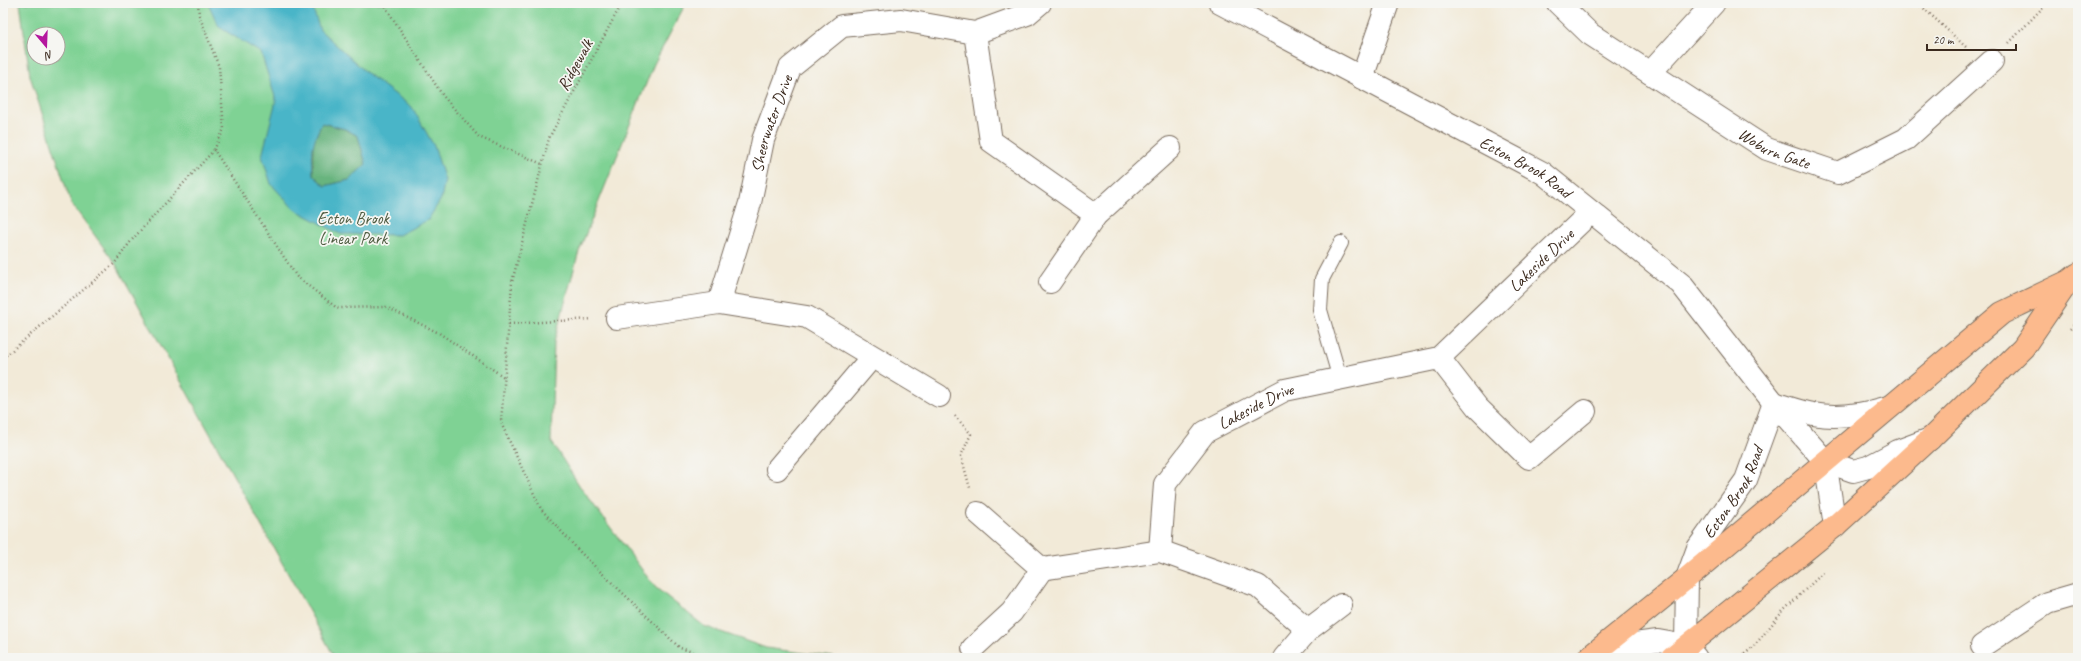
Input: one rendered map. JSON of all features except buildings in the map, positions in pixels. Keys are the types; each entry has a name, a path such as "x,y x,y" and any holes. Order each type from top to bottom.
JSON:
{"main road":[{"path":"1588,658 1687,578 2002,313 2073,278"},
{"path":"1684,654 1834,526 1931,438 2023,348 2073,278"}],"street":[{"path":"1040,3 1027,14 975,33 991,141 1096,215"},
{"name":"Ecton Brook Road","path":"1220,3 1543,173 1681,284 1774,403 1825,461 1853,471 1868,467 1898,451 1931,438"},
{"path":"1362,78 1388,3"},
{"name":"Woburn Gate","path":"1558,3 1590,34 1767,149 1838,173 1906,139 1990,63"},
{"path":"1650,73 1714,3"},
{"name":"Sheerwater Drive","path":"719,303 750,203 763,140 790,68 842,26 902,20 975,33"},
{"path":"1050,282 1096,215 1170,148"},
{"name":"Lakeside Drive","path":"1160,551 1165,484 1206,432 1284,390 1439,358 1591,212"},
{"path":"617,318 719,303 807,317 939,396"},
{"path":"777,469 872,357"},
{"path":"1439,358 1477,407 1528,458 1585,411"},
{"path":"1774,403 1813,414 1842,416 1870,412 1889,407"},
{"name":"Ecton Brook Road","path":"1684,654 1687,578 1698,548 1746,480 1774,403"},
{"path":"1825,461 1834,526"},
{"path":"978,513 1042,569"},
{"path":"973,648 1012,612 1042,569 1160,551 1258,586 1308,630"},
{"path":"1982,646 2047,603 2078,594"},
{"path":"1284,658 1308,630 1341,605"},
{"path":"1597,658 1634,644 1658,641 1684,654"}],"lane":[{"path":"1340,379 1320,310 1322,279 1341,244"}],"path":[{"path":"3,358 115,263 131,241 214,150 224,129 219,67 200,15 198,3"},
{"path":"383,3 443,96 479,137 542,164"},
{"name":"Ridgewalk","path":"622,3 548,138 512,282 501,423 542,509 581,554 680,648 711,658"},
{"path":"1918,3 1990,63 2047,3"},
{"path":"214,150 297,277 337,308 386,307 439,333 505,377"},
{"path":"509,324 617,318"},
{"path":"939,396 971,434 961,456 978,513"},
{"path":"1738,658 1749,650"}],"green space":[{"name":"Ecton Brook Linear Park","path":"20,3 686,3 654,64 579,251 554,342 551,441 581,488 655,587 704,626 766,648 841,658 335,658 115,263 71,203 30,76 29,66 66,66 66,26 26,26 26,47"},
{"path":"322,123 345,129 358,136 366,165 349,180 325,186 313,175 313,143"}],"water":[{"path":"208,3 311,3 320,30 368,74 412,107 434,146 445,180 441,199 428,220 399,235 340,234 294,209 271,184 262,156 276,100 261,53 219,27","holes":["322,123 345,129 358,136 366,164 349,180 325,186 313,175 313,153 316,137"]}]}
